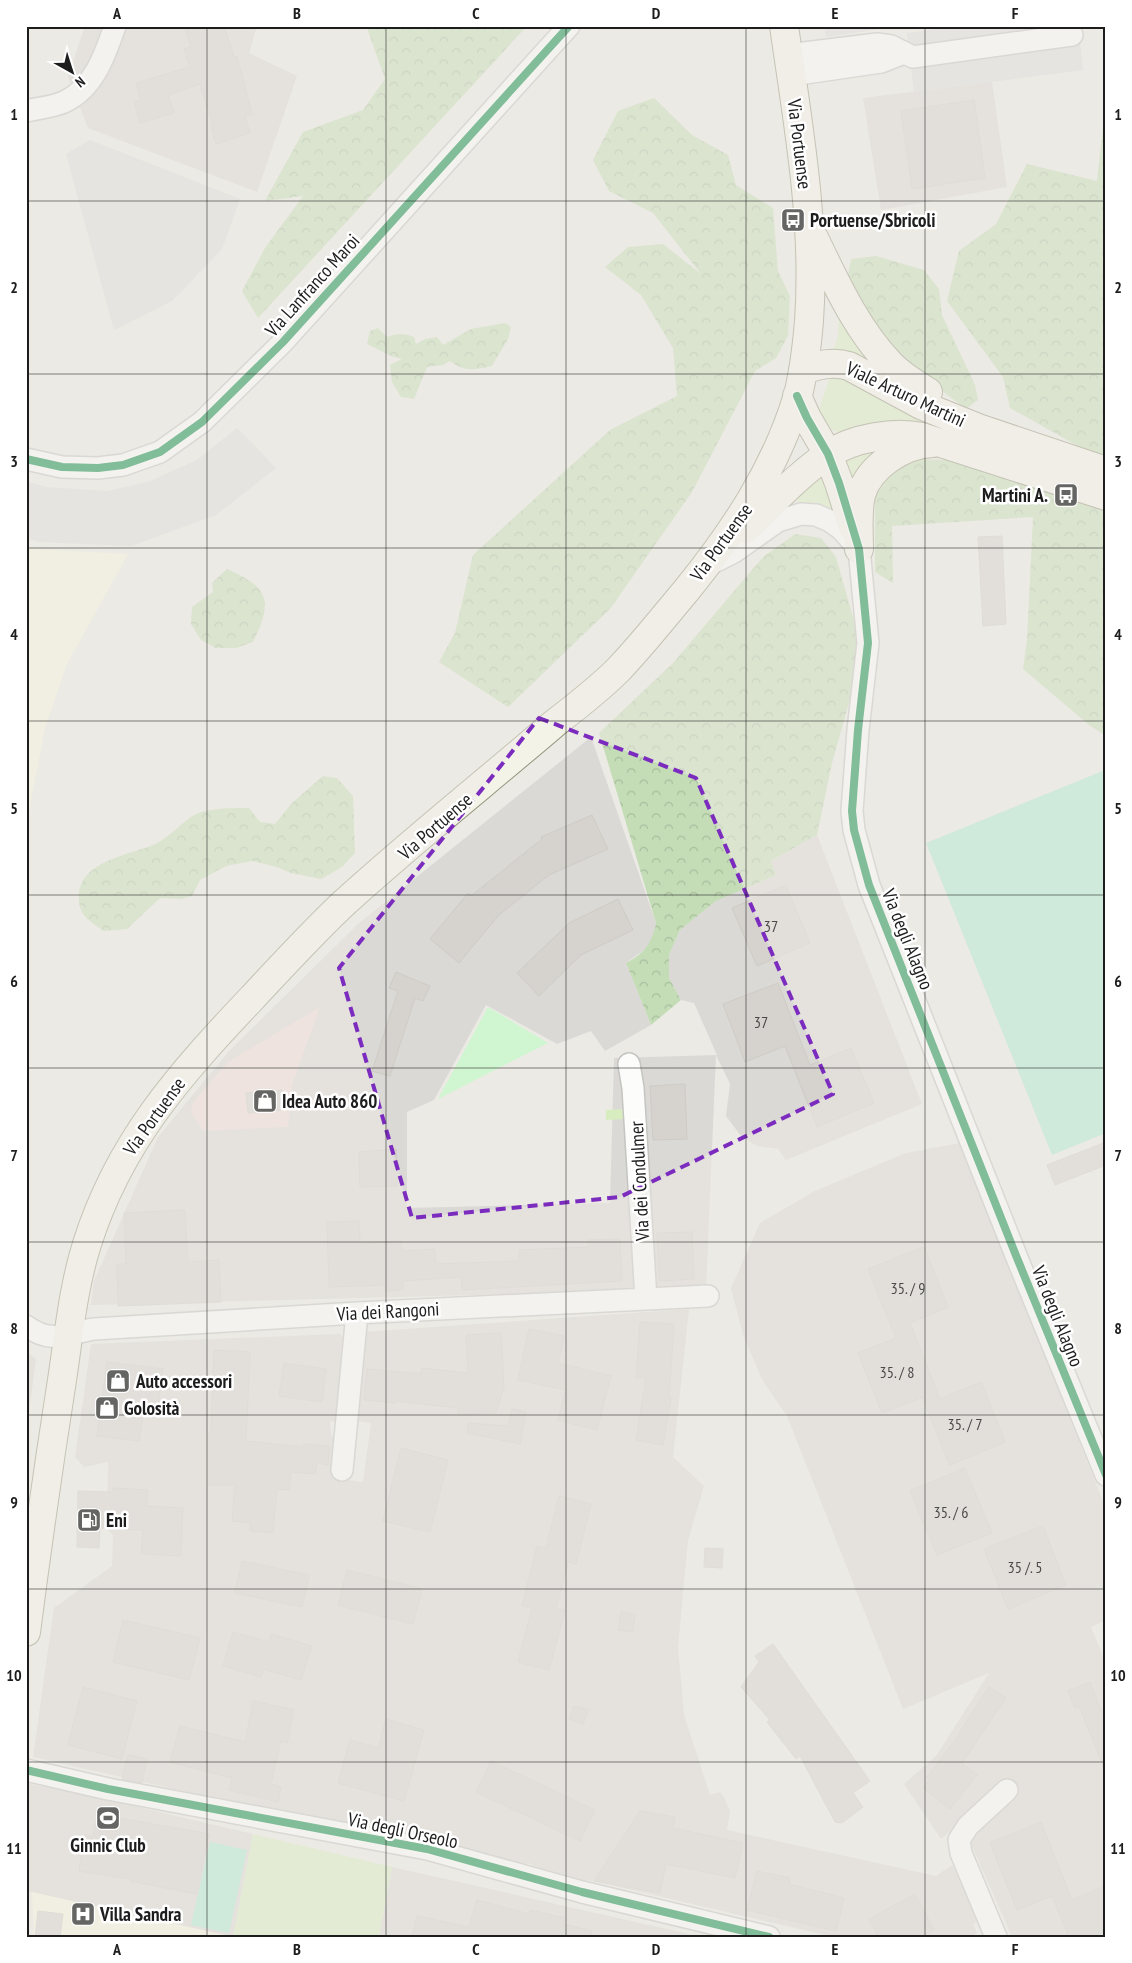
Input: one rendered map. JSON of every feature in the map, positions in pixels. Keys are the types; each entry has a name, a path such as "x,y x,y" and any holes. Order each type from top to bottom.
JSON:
{"main road":[{"name":"Via Portuense","path":"26,1632 46,1484 77,1286 87,1243 113,1179 140,1130 180,1078 230,1021 344,904 618,670 708,565 743,515 760,485 778,445 800,383 810,304 810,230 784,26"},
{"name":"Viale Arturo Martini","path":"810,230 845,299 869,339 883,356 909,380 978,428"},
{"name":"Viale Arturo Martini","path":"800,383 822,364 844,364 862,372 905,397 978,428 1106,471"},
{"name":"Via degli Alagno","path":"800,383 807,418 828,454 840,483 859,549"},
{"name":"Viale Arturo Martini","path":"708,565 798,479 828,454 854,443 895,434 913,435 951,445 1106,496"},
{"name":"Viale Arturo Martini","path":"859,549 860,496 866,483 876,470 894,455 913,446 930,443 951,445"}],"street":[{"path":"26,111 63,102 80,92 98,69 115,26"},
{"name":"Via Lanfranco Maroi","path":"26,459 62,467 98,468 123,465 160,452 202,422 284,342 569,26"},
{"path":"790,65 877,44 891,46 913,57 1072,35"},
{"path":"708,565 734,552 778,521 801,514 816,515 830,522 841,529 859,549"},
{"name":"Via degli Alagno","path":"859,549 868,643 858,730 852,810 854,830 869,885 1106,1475"},
{"name":"Via dei Condulmer","path":"629,1064 634,1094 646,1299"},
{"name":"Via dei Rangoni","path":"26,1326 46,1336 68,1335 94,1329 357,1313 708,1296"},
{"path":"342,1470 357,1313"},
{"name":"Via degli Orseolo","path":"26,1770 108,1789 427,1849 582,1892 769,1937"},
{"path":"996,1937 961,1853 959,1840 968,1826 1007,1790"}],"highlighted area":[{"path":"539,718 696,778 833,1094 620,1197 412,1218 339,968"}],"shaded area":[{"path":"85,26 257,26 249,53 297,76 257,192 88,128 68,77"},
{"path":"824,26 885,26 886,28 826,37"},
{"path":"959,26 1078,26 1083,70 914,92 907,33"},
{"path":"992,82 1007,187 881,210 863,98"},
{"path":"90,140 240,199 222,249 172,301 114,330 66,154"},
{"path":"237,428 276,468 216,515 131,546 40,542 26,538 26,481 46,487 107,491 148,482 197,460"},
{"path":"26,545 37,549 128,554 67,664 45,728 26,828"},
{"path":"591,737 656,923 654,936 647,948 626,963 651,1025 605,1051 591,1031 557,1044 486,1005 434,1100 407,1112 407,1208 610,1203 614,1058 716,1055 706,1289 91,1305 94,1281 158,1137 229,1051 358,924"},
{"path":"817,835 922,1104 786,1160 778,1149 757,1146 741,1136 726,1116 730,1084 694,1003 681,1000 669,978 669,955 680,930 716,901 776,875 771,861"},
{"path":"320,1007 292,1085 288,1127 203,1131 191,1112 192,1104 228,1062"},
{"path":"960,1143 1106,1509 1106,1620 1091,1627 1106,1663 1106,1937 1012,1937 970,1841 1007,1783 941,1839 904,1784 936,1756 989,1673 903,1709 787,1416 763,1381 744,1338 731,1288 760,1223 815,1191 906,1153"},
{"path":"689,1309 673,1457 704,1486 688,1540 678,1647 684,1715 710,1795 720,1792 725,1799 730,1811 727,1830 936,1876 952,1865 982,1919 973,1924 977,1933 969,1937 834,1937 594,1881 578,1880 539,1872 540,1868 528,1863 524,1867 433,1847 436,1836 431,1834 421,1833 418,1844 33,1757 54,1608 112,1566 113,1535 107,1529 108,1462 84,1467 75,1457 91,1344 340,1334 346,1341 341,1415 335,1422 330,1421 331,1435 338,1438 334,1478 363,1482 371,1423 354,1421 363,1332"},
{"path":"26,1352 36,1359 26,1434"},
{"path":"29,1784 78,1793 253,1834 233,1937 26,1891"},
{"path":"392,1867 689,1934 689,1937 379,1937"},
{"name":"Villa Sandra","path":"32,1892 233,1937 34,1937"}],"green space":[{"path":"368,26 527,26 258,318 242,291 265,248 303,196 265,201 303,132 363,110 385,79 367,28"},
{"path":"654,98 692,135 728,155 736,185 773,208 778,271 790,296 788,336 776,358 755,371 692,492 610,609 508,707 439,662 455,633 473,555 610,430 677,396 673,348 641,295 605,267 628,247 663,244 701,274 653,213 609,191 593,160 618,111"},
{"path":"1106,100 1106,455 1092,454 1010,408 1003,377 947,301 959,251 996,224 1027,164 1097,181"},
{"path":"876,256 924,270 939,289 942,315 975,385 978,400 966,409 908,365 846,284 851,259"},
{"path":"839,317 878,367 857,355 834,351 838,335"},
{"path":"505,323 511,327 508,339 492,366 470,369 455,365 450,361 443,365 427,367 414,399 401,397 392,382 390,365 402,359 391,356 367,344 370,331 378,328 387,337 398,334 407,335 414,337 416,344 425,339 437,337 443,345 471,329"},
{"path":"840,371 936,426 848,433 830,429 817,416 831,374"},
{"path":"885,442 855,493 842,457"},
{"path":"920,459 947,460 1043,486 1106,509 1106,736 1089,725 1023,669 1027,640 1033,517 892,526 893,583 875,572 875,496 886,480 901,465"},
{"path":"824,472 841,514 800,504 797,500 798,495"},
{"path":"795,534 821,538 836,557 863,653 832,763 817,835 771,861 776,875 716,901 680,930 669,955 669,978 681,1000 651,1025 626,963 638,956 646,947 656,923 599,733 673,663 763,557"},
{"path":"227,569 252,583 264,597 265,606 253,642 236,648 216,648 201,640 191,624 192,607 213,592 212,583"},
{"path":"1105,770 1106,1133 1052,1155 926,843"},
{"path":"323,776 337,778 353,796 355,853 342,867 321,879 291,873 277,867 252,861 226,866 200,880 192,896 181,899 160,898 127,929 104,931 82,912 79,893 82,882 98,866 155,844 201,812 249,808 260,822 275,824 292,803"},
{"path":"488,1007 548,1043 438,1099"},
{"path":"625,1109 625,1119 606,1120 606,1110"},
{"path":"253,1834 392,1867 379,1937 233,1937"},
{"path":"210,1842 247,1850 229,1933 191,1925"}],"building":[{"path":"185,26 224,26 234,57 237,56 252,114 245,116 250,133 216,144 211,127 213,126 200,84 168,95 174,113 140,123 134,102 141,100 136,83 190,67 184,49 191,47"},
{"path":"974,100 985,178 912,189 901,111"},
{"path":"1002,536 1006,624 983,626 978,537"},
{"path":"592,815 608,849 549,875 499,915 459,963 430,939 468,893 471,896 542,839 541,837"},
{"path":"786,885 810,943 757,966 732,908"},
{"path":"618,899 633,930 581,955 539,996 517,973 569,923"},
{"path":"396,972 430,986 423,1001 415,998 390,1076 372,1071 398,991 389,988"},
{"path":"778,983 810,1065 851,1048 874,1103 817,1127 785,1046 745,1062 723,1004"},
{"path":"685,1084 687,1139 653,1140 650,1086"},
{"name":"Idea Auto 860","path":"282,1090 283,1110 248,1113 246,1093"},
{"path":"1106,1142 1106,1165 1055,1185 1047,1165"},
{"path":"396,1149 398,1186 360,1187 359,1152"},
{"path":"185,1210 188,1262 219,1260 221,1302 118,1306 117,1264 126,1264 124,1213"},
{"path":"359,1221 360,1243 401,1241 402,1251 435,1249 436,1264 519,1261 519,1250 588,1247 588,1240 620,1239 622,1281 462,1290 461,1277 403,1281 403,1290 386,1291 385,1285 329,1287 327,1222"},
{"path":"692,1232 694,1279 659,1281 657,1233"},
{"path":"924,1247 948,1307 910,1323 940,1399 981,1382 1005,1442 950,1465 922,1397 882,1413 858,1353 896,1338 868,1269"},
{"path":"640,1322 674,1324 669,1397 671,1398 663,1445 636,1440 646,1378 636,1378"},
{"path":"529,1329 564,1336 558,1363 611,1376 597,1430 558,1420 566,1390 518,1380"},
{"path":"501,1333 504,1387 496,1413 458,1414 458,1408 396,1401 396,1403 364,1400 367,1369 421,1374 422,1368 468,1373 466,1335"},
{"path":"214,1350 250,1352 246,1441 303,1447 304,1444 330,1446 328,1465 317,1463 315,1474 291,1472 289,1490 277,1489 273,1533 250,1531 250,1523 232,1521 235,1485 208,1485 208,1433 211,1433"},
{"path":"107,1362 163,1369 158,1404 145,1402 139,1441 97,1436"},
{"path":"284,1363 326,1369 322,1402 279,1396"},
{"path":"512,1409 526,1412 520,1444 467,1433 468,1423 508,1426"},
{"path":"401,1448 448,1460 430,1532 383,1521"},
{"path":"965,1468 992,1533 937,1555 910,1491"},
{"path":"113,1488 148,1490 146,1506 183,1508 181,1556 141,1554 143,1530 100,1528 99,1548 77,1547 78,1491 112,1492"},
{"path":"559,1496 591,1504 576,1564 568,1562 556,1608 565,1610 549,1670 518,1662 532,1608 522,1606 537,1546 546,1548"},
{"path":"1043,1526 1066,1585 1008,1609 984,1549"},
{"path":"705,1548 723,1549 722,1568 704,1567"},
{"path":"242,1561 309,1575 302,1607 235,1593"},
{"path":"347,1570 422,1589 413,1624 338,1605"},
{"path":"621,1612 635,1614 632,1632 618,1630"},
{"path":"123,1620 200,1638 189,1680 113,1662"},
{"path":"233,1632 269,1642 271,1634 312,1646 301,1680 263,1669 261,1677 223,1666"},
{"path":"773,1644 870,1781 853,1793 863,1807 842,1823 835,1822 800,1756 796,1759 767,1722 770,1720 741,1687 759,1662 755,1656"},
{"path":"1090,1682 1102,1713 1106,1711 1105,1771 1079,1706 1075,1708 1068,1691"},
{"path":"83,1687 137,1701 122,1759 68,1745"},
{"path":"989,1687 1006,1698 962,1763 977,1775 950,1809 923,1788 930,1779 927,1777 960,1734"},
{"path":"253,1701 294,1710 287,1743 281,1741 271,1784 281,1787 278,1802 229,1790 232,1778 170,1762 180,1726 245,1742"},
{"path":"574,1706 588,1710 583,1724 569,1719"},
{"path":"386,1719 424,1730 404,1801 338,1783 350,1740 378,1748"},
{"path":"128,1755 147,1759 142,1783 122,1779"},
{"path":"491,1761 595,1810 580,1841 476,1792"},
{"path":"640,1811 675,1817 673,1828 743,1843 735,1878 666,1864 660,1893 594,1881"},
{"path":"97,1814 209,1834 197,1894 130,1881 130,1879 79,1871 85,1835 93,1837"},
{"path":"1041,1822 1072,1900 1106,1886 1106,1937 1069,1937 1052,1896 1017,1910 990,1843"},
{"path":"757,1871 790,1878 789,1884 844,1898 836,1931 747,1910"},
{"path":"915,1894 934,1930 920,1937 878,1937 869,1919"},
{"path":"477,1900 529,1914 530,1910 564,1918 563,1924 592,1931 591,1937 412,1937 417,1916 469,1927"},
{"path":"38,1911 63,1914 60,1937 35,1937"}],"cycle path":[{"path":"26,459 62,467 98,468 123,465 160,452 202,422 283,342 569,26"},
{"path":"797,396 807,418 828,454 859,549 868,643 858,730 852,811 854,830 869,885 1017,1258 1106,1475"},
{"path":"26,1770 108,1789 427,1849 582,1892 769,1937"}],"place":[{"name":"Portuense/Sbricoli","path":"793,220"},
{"name":"Martini A.","path":"1066,495"},
{"name":"Idea Auto 860","path":"265,1101"},
{"name":"Auto accessori","path":"118,1381"},
{"name":"Golosità","path":"107,1408"},
{"name":"Eni","path":"89,1520"},
{"name":"Ginnic Club","path":"108,1818"},
{"name":"Villa Sandra","path":"83,1914"}]}
